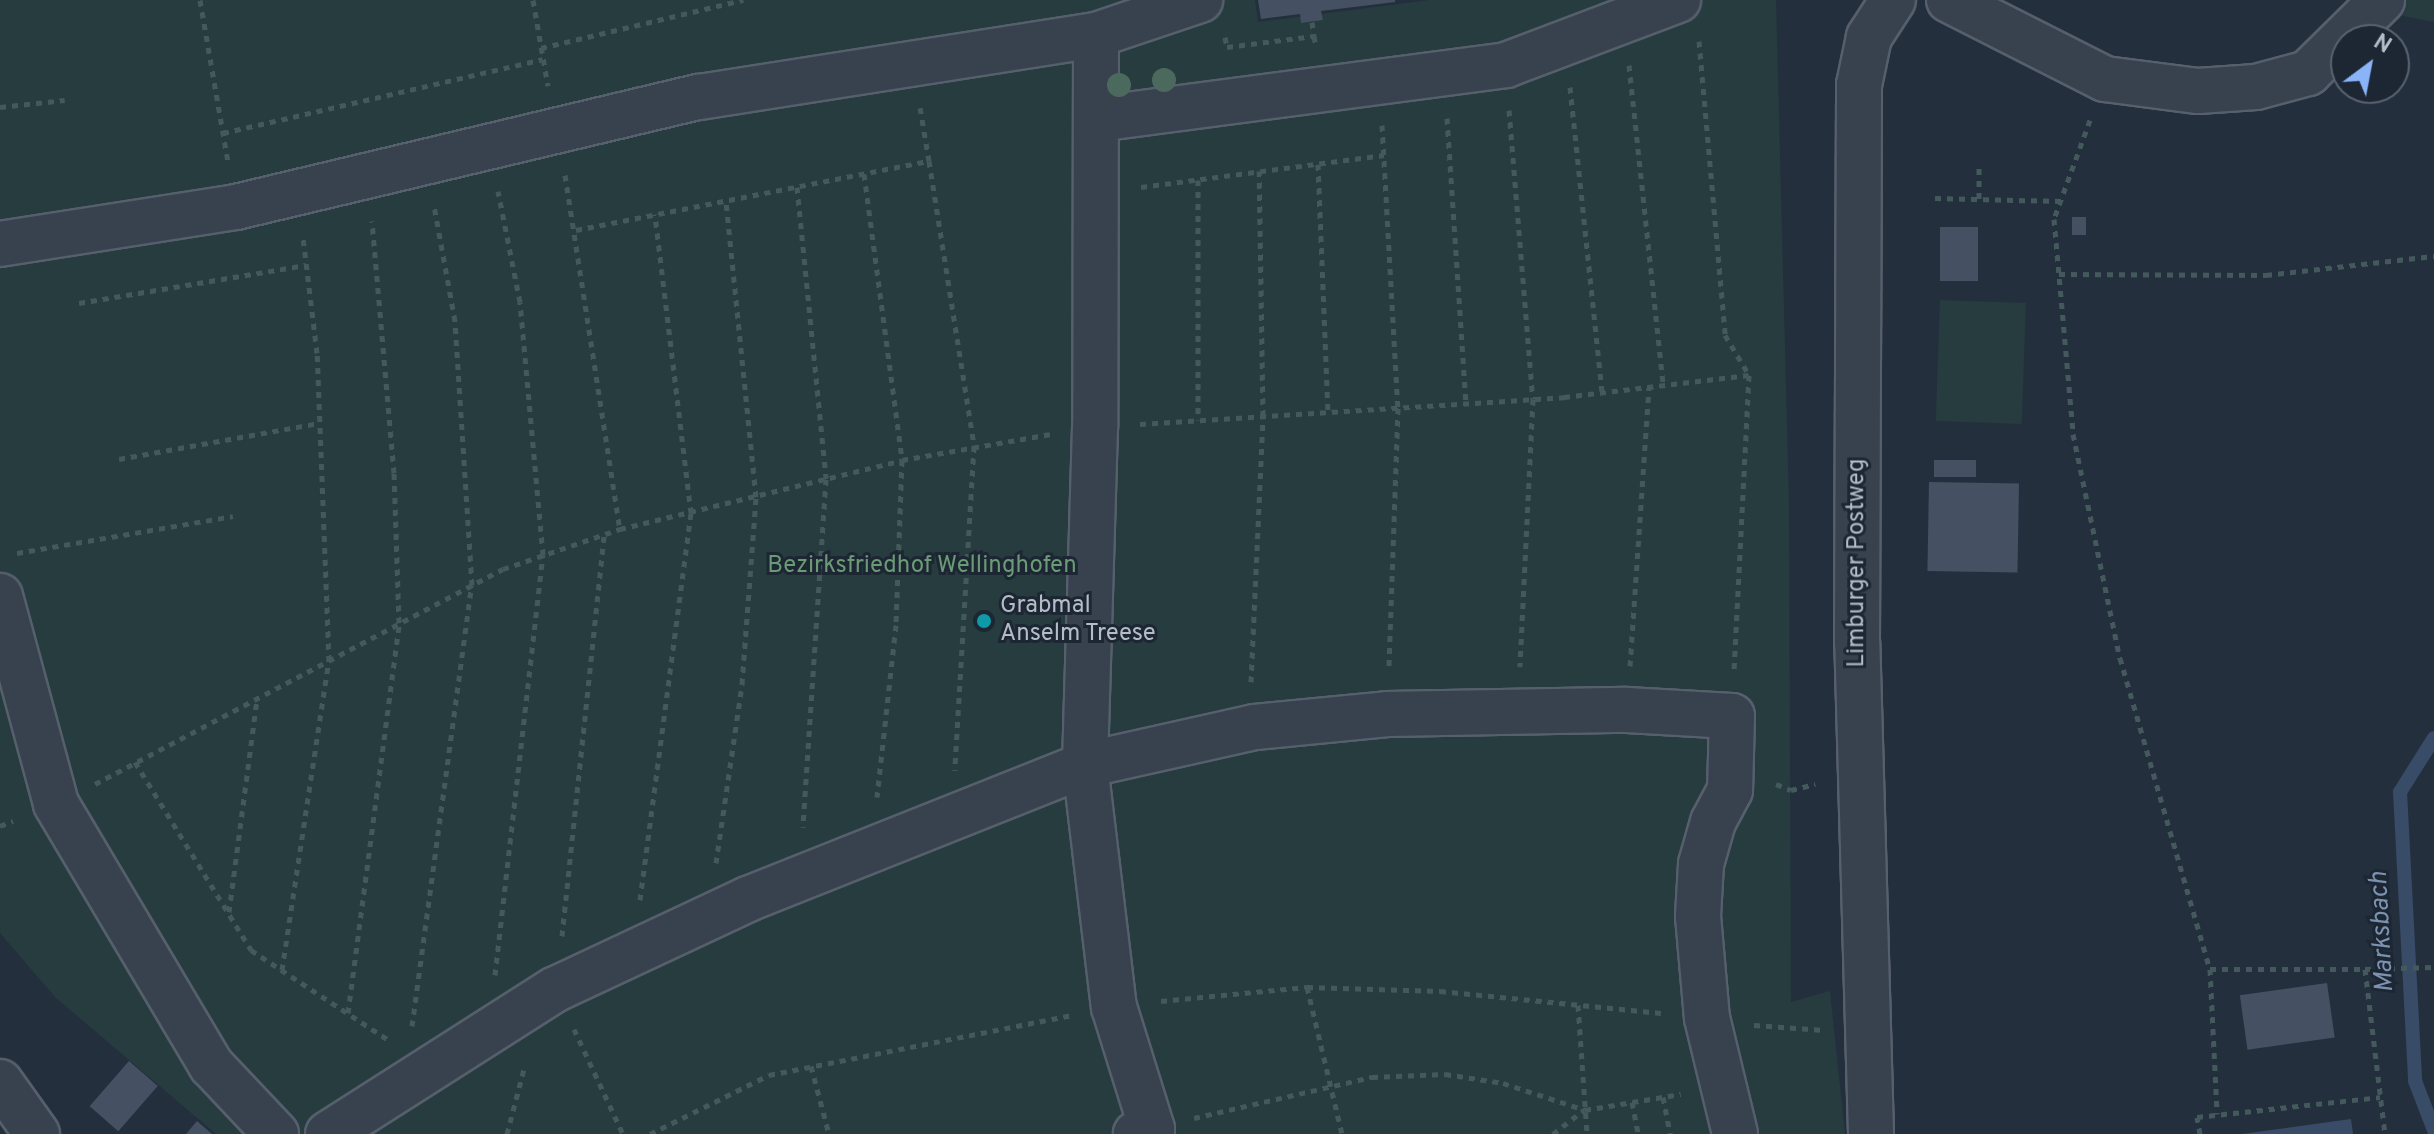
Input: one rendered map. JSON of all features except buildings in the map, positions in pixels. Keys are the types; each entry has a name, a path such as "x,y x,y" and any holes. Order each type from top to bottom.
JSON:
{"street":[{"name":"Limburger Postweg","path":"1871,1134 1865,1030 1860,782 1859,85 1869,37 1893,0"},
{"path":"1949,0 2017,48 2105,79 2198,91 2282,80 2308,73 2382,0"},
{"path":"1097,119 1321,87 1506,65 1624,20 1688,15"},
{"path":"0,244 236,207 699,97 1212,16"},
{"path":"1096,35 1095,427 1085,765 1114,1007 1144,1132"},
{"path":"0,596 56,804 211,1065 276,1134"},
{"path":"328,1134 419,1060 489,1028 556,989 800,878 1085,765 1249,728 1387,714 1627,710 1732,716 1734,767 1701,864 1698,916 1707,1018 1735,1134"},
{"path":"0,1082 37,1134"}],"path":[{"path":"200,0 236,207"},
{"path":"541,48 743,0"},
{"path":"1688,15 1725,335 1749,375 1732,716"},
{"path":"1212,16 1227,47 1314,36"},
{"path":"1624,20 1663,386"},
{"path":"1312,22 1321,87"},
{"path":"1565,43 1602,393"},
{"path":"223,133 543,59"},
{"path":"914,65 974,446 951,819"},
{"path":"1506,65 1533,399 1518,711"},
{"path":"1444,73 1466,403"},
{"path":"2105,79 2054,219 2073,434 2120,658 2210,969 2217,1114"},
{"path":"1380,80 1398,408 1387,714"},
{"path":"0,107 65,100"},
{"path":"489,147 520,302 543,555 489,1028"},
{"path":"1096,193 1384,155"},
{"path":"620,529 576,230 929,161"},
{"path":"135,762 251,950 419,1060 472,585 455,321 425,162"},
{"path":"1318,164 1328,412"},
{"path":"1979,168 1979,199"},
{"path":"1249,728 1263,416 1259,171"},
{"path":"864,174 902,460 896,625 872,850"},
{"path":"348,1013 399,623 385,345 367,176"},
{"path":"1198,180 1198,420"},
{"path":"797,187 826,479 800,878"},
{"path":"282,970 329,661 320,423 298,192"},
{"path":"1935,198 2061,201"},
{"path":"708,919 742,684 756,497 726,200"},
{"path":"633,956 691,513 655,214"},
{"path":"2059,274 2266,275 2434,256"},
{"path":"79,303 307,265"},
{"path":"56,804 472,585 543,555 620,529 902,460 1095,427 1533,399 1749,375"},
{"path":"1627,710 1649,388"},
{"path":"119,459 320,423"},
{"path":"0,556 233,516"},
{"path":"604,535 556,989 623,1134"},
{"path":"229,913 257,698"},
{"path":"1734,767 1791,790 1826,781 1860,782"},
{"path":"2210,969 2434,967"},
{"path":"2365,969 2385,1134"},
{"path":"1307,987 1342,1134"},
{"path":"650,1134 769,1075 1114,1007 1307,987 1440,991 1707,1018 1783,1030 1865,1030"},
{"path":"1578,1005 1587,1134"},
{"path":"564,1040 576,1034"},
{"path":"507,1134 528,1058"},
{"path":"811,1066 829,1134"},
{"path":"1144,1132 1329,1084 1445,1074 1503,1083 1585,1110"},
{"path":"1553,1134 1585,1110 1724,1087"},
{"path":"1663,1097 1670,1134"},
{"path":"2200,1134 2197,1117 2380,1097"},
{"path":"1632,1102 1638,1134"}],"green space":[{"name":"Bezirksfriedhof Wellinghofen","path":"0,0 1255,0 1258,22 1430,0 1776,0 1789,503 1791,1002 1830,991 1845,1134 216,1134 55,997 0,933"},
{"path":"2399,0 2434,0 2434,22 2388,13"},
{"path":"1940,300 2026,303 2022,424 1936,421"}],"water":[{"path":"2351,1119 2353,1134 2242,1134"}],"waterway":[{"name":"Marksbach","path":"2434,738 2400,792 2415,1081 2434,1130"}],"place":[{"name":"Grabmal Anselm Treese","path":"984,621"}]}
